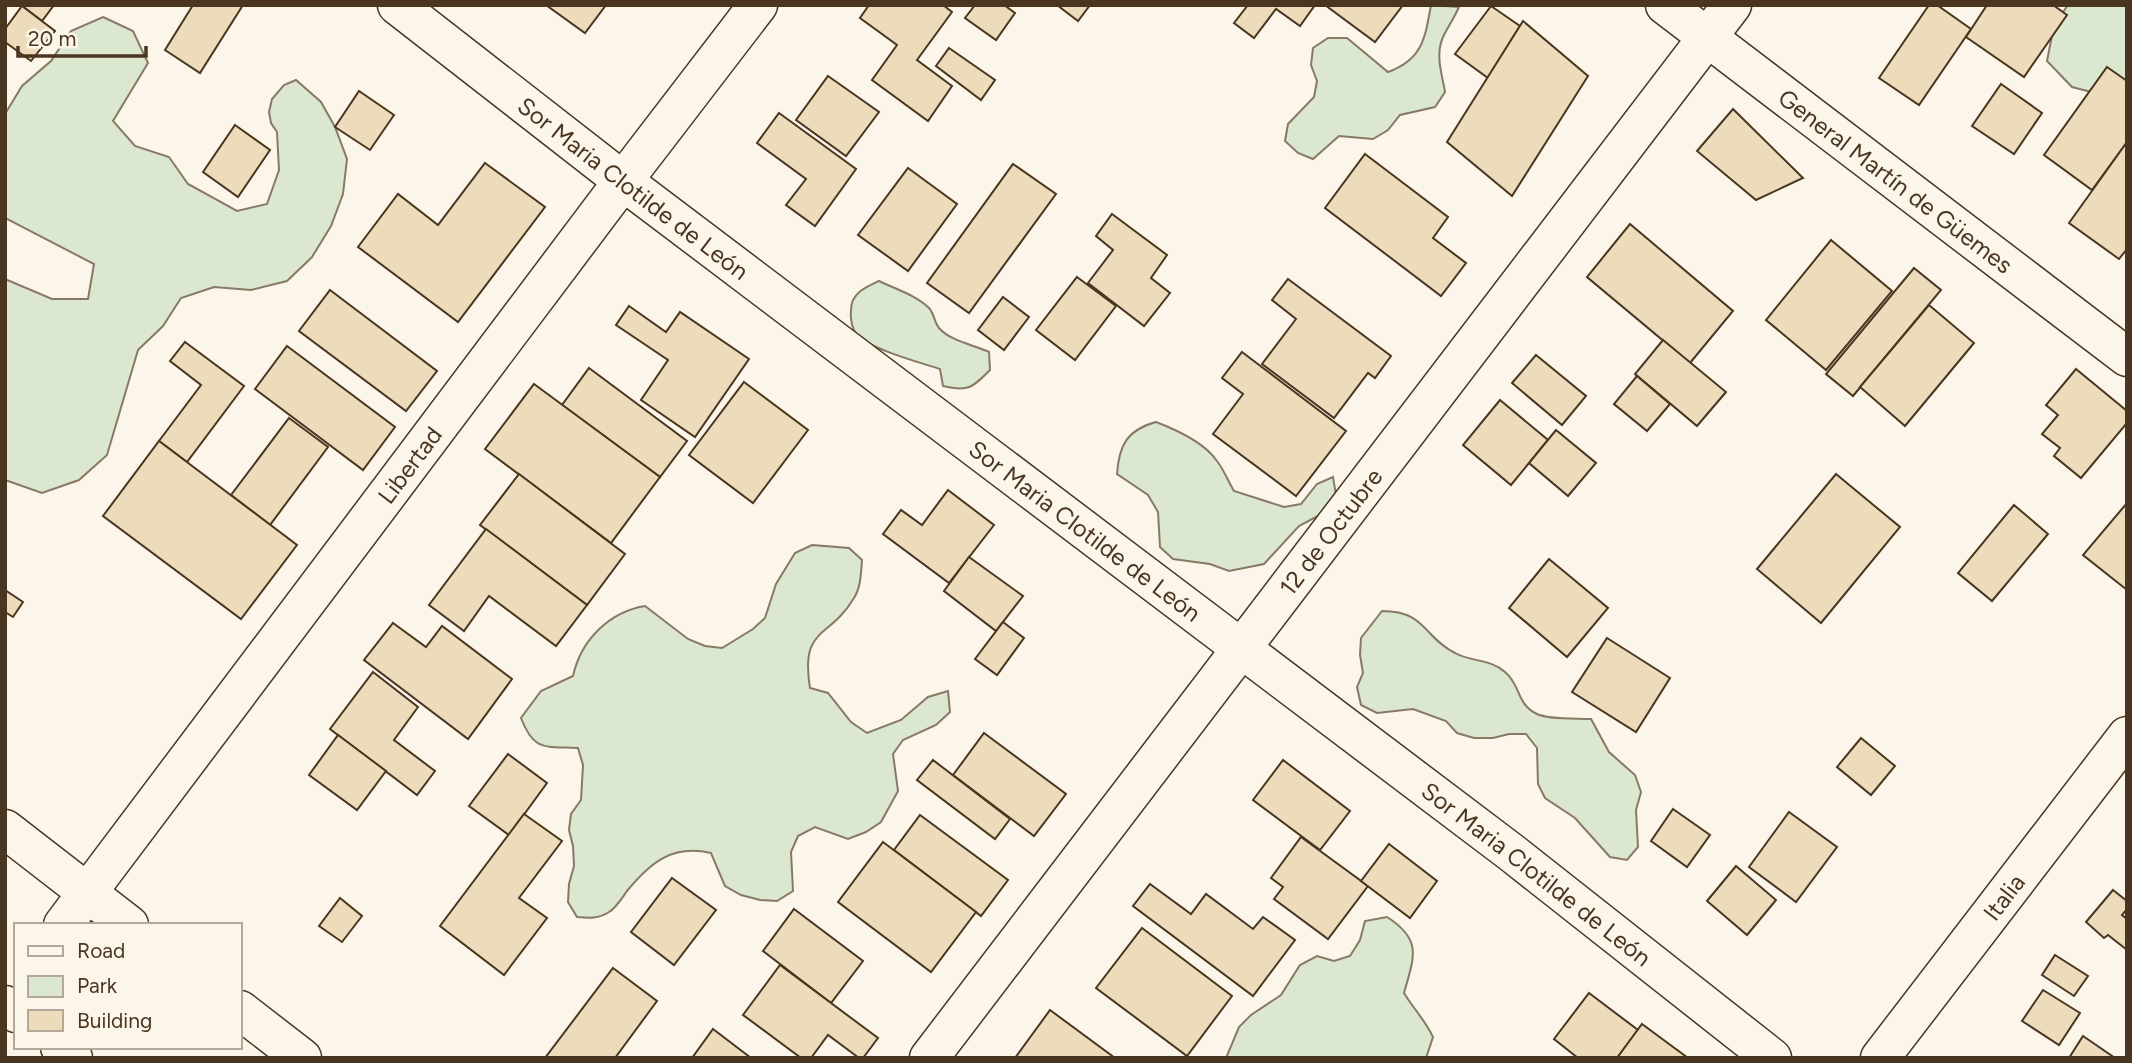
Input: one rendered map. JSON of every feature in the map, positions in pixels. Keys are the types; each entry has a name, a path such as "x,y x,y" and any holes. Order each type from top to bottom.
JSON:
{"street":[{"name":"Sor Maria Clotilde de León","path":"397,5 623,181 1512,853 1772,1058"},
{"name":"Libertad","path":"65,923 758,5"},
{"name":"General Martín de Güemes","path":"1665,5 2127,358"},
{"name":"12 de Octubre","path":"929,1058 1732,5"},
{"name":"Italia","path":"1880,1058 2127,736"},
{"path":"5,830 126,923"},
{"path":"242,1012 302,1058"}],"green space":[{"path":"1431,5 1459,7 1441,44 1440,64 1445,92 1435,107 1400,115 1388,130 1373,139 1339,136 1313,159 1298,153 1285,141 1288,124 1314,97 1317,81 1311,65 1313,48 1328,38 1347,38 1388,72 1409,61 1415,54 1427,28"},
{"path":"2068,5 2127,5 2127,98 2072,87 2047,61 2054,25"},
{"path":"103,17 133,31 148,63 113,121 135,146 169,157 188,184 237,211 267,204 279,170 277,132 271,123 269,112 272,99 284,85 296,80 321,102 335,127 347,159 343,194 331,226 312,257 287,281 251,290 214,287 181,298 163,326 138,350 107,455 79,480 42,493 5,480 5,279 52,299 88,299 94,264 5,218 5,114 22,86 51,61 71,31"},
{"path":"879,281 924,303 931,310 939,328 949,336 989,352 990,370 969,387 958,389 943,386 940,369 885,351 864,341 854,331 851,320 852,304 860,291"},
{"path":"1156,422 1198,442 1212,454 1234,491 1284,507 1301,504 1317,484 1333,477 1336,495 1329,510 1299,526 1264,564 1229,571 1210,564 1173,559 1160,547 1158,512 1148,495 1117,474 1126,440 1138,429"},
{"path":"812,545 849,548 862,560 854,598 845,611 813,643 808,668 810,688 828,693 851,722 867,733 901,720 928,697 948,691 950,712 936,725 903,740 893,754 898,791 881,822 848,839 815,827 798,836 791,852 793,891 777,901 741,895 725,886 711,853 685,851 653,864 609,912 597,917 577,917 568,902 574,866 569,830 571,814 581,800 583,765 578,748 549,747 536,742 521,718 541,691 573,676 583,651 598,630 632,609 645,606 688,639 705,646 722,648 753,629 765,618 776,584 795,553"},
{"path":"1382,611 1407,615 1423,626 1444,647 1499,668 1510,677 1525,705 1537,714 1556,718 1591,719 1609,752 1635,775 1641,792 1636,810 1638,847 1627,860 1610,857 1575,818 1545,798 1538,784 1537,748 1526,734 1474,738 1457,733 1446,721 1413,709 1377,713 1361,705 1357,687 1363,673 1361,638"},
{"path":"1387,917 1398,925 1411,942 1413,959 1404,993 1433,1037 1426,1058 1226,1058 1239,1027 1251,1015 1281,995 1300,965 1317,956 1334,961 1350,956 1360,940 1365,921"}],"building":[{"path":"21,5 54,5 42,21"},
{"path":"193,5 243,5 200,73 165,50"},
{"path":"546,5 606,5 585,33"},
{"path":"869,5 943,5 952,12 917,60 952,86 928,121 872,80 897,45 860,18"},
{"path":"975,5 1004,5 1015,13 996,40 965,18"},
{"path":"1057,5 1090,5 1078,21"},
{"path":"1248,5 1315,5 1300,26 1276,9 1254,38 1234,23"},
{"path":"1325,5 1403,5 1375,42"},
{"path":"1929,5 1937,5 1971,29 1919,105 1879,78"},
{"path":"1987,5 2053,5 2067,15 2024,77 1966,37"},
{"path":"22,6 55,31 31,61 5,42 5,29"},
{"path":"1491,6 1520,26 1488,78 1455,54"},
{"path":"1523,21 1588,76 1512,196 1447,142"},
{"path":"949,48 995,80 981,100 936,66"},
{"path":"2107,67 2127,81 2127,142 2092,190 2044,155"},
{"path":"828,76 879,112 846,156 796,120"},
{"path":"2001,84 2042,113 2014,154 1972,126"},
{"path":"359,91 394,115 370,150 335,127"},
{"path":"1733,109 1803,178 1756,200 1697,151"},
{"path":"779,113 856,169 815,226 786,205 806,179 757,143"},
{"path":"235,125 270,150 238,197 203,172"},
{"path":"2127,142 2127,249 2119,259 2069,223"},
{"path":"1365,154 1448,217 1433,238 1466,263 1441,296 1325,208"},
{"path":"485,163 545,207 458,322 358,247 398,194 438,225"},
{"path":"1013,164 1056,194 969,313 927,283"},
{"path":"908,168 957,204 908,271 858,235"},
{"path":"1112,214 1167,255 1151,278 1170,293 1144,326 1088,283 1113,250 1096,236"},
{"path":"1630,224 1733,311 1690,363 1587,277"},
{"path":"1831,240 1892,291 1826,370 1766,320"},
{"path":"1914,268 1941,290 1853,396 1826,374"},
{"path":"1077,277 1116,306 1075,360 1036,330"},
{"path":"1288,279 1391,356 1375,378 1368,373 1334,418 1262,364 1296,319 1272,300"},
{"path":"330,290 437,371 406,411 299,331"},
{"path":"1003,297 1029,317 1004,350 978,330"},
{"path":"1929,305 1974,343 1905,426 1860,387"},
{"path":"629,306 666,332 680,312 749,359 695,437 641,400 668,360 616,325"},
{"path":"1663,340 1726,392 1697,426 1635,374"},
{"path":"185,342 244,386 187,462 159,441 201,385 170,361"},
{"path":"287,346 395,427 363,470 255,389"},
{"path":"1242,352 1346,431 1296,496 1213,434 1243,394 1222,378"},
{"path":"1536,355 1586,396 1562,425 1512,383"},
{"path":"589,368 687,441 660,477 562,405"},
{"path":"2076,369 2127,411 2127,423 2081,478 2054,456 2060,448 2042,434 2058,415 2046,405"},
{"path":"1637,376 1670,404 1647,431 1614,404"},
{"path":"744,382 808,430 753,503 689,455"},
{"path":"534,384 660,477 611,543 485,449"},
{"path":"1500,400 1548,440 1511,485 1463,445"},
{"path":"289,418 328,447 270,525 231,495"},
{"path":"1556,430 1596,463 1568,496 1529,463"},
{"path":"159,441 297,545 241,619 103,516"},
{"path":"519,474 625,554 587,605 480,525"},
{"path":"1836,474 1900,527 1821,623 1757,569"},
{"path":"948,490 994,525 949,583 883,534 901,510 922,525"},
{"path":"2127,503 2127,590 2083,555"},
{"path":"2014,505 2048,534 1992,601 1958,573"},
{"path":"486,529 587,605 556,646 489,596 464,631 429,605"},
{"path":"969,557 1023,596 996,631 944,591"},
{"path":"1549,559 1608,608 1567,657 1509,608"},
{"path":"5,590 23,602 13,617 5,612"},
{"path":"1003,622 1024,638 997,675 975,659"},
{"path":"393,623 426,647 442,626 512,679 468,739 364,660"},
{"path":"1607,638 1670,678 1636,732 1572,692"},
{"path":"373,672 418,707 394,740 435,771 417,795 330,729"},
{"path":"984,733 1066,794 1034,836 953,775"},
{"path":"338,735 386,771 357,810 309,775"},
{"path":"1861,738 1895,766 1871,795 1837,767"},
{"path":"508,754 547,783 509,835 469,806"},
{"path":"933,760 1010,819 995,839 917,780"},
{"path":"1283,760 1350,811 1320,850 1253,800"},
{"path":"1673,809 1710,835 1687,867 1651,841"},
{"path":"1789,812 1837,847 1796,902 1749,867"},
{"path":"524,814 562,841 519,898 547,918 504,975 440,926"},
{"path":"920,815 1008,880 981,916 894,850"},
{"path":"1301,837 1368,886 1328,939 1274,899 1283,887 1271,878"},
{"path":"883,842 976,912 931,972 838,902"},
{"path":"1389,844 1437,881 1410,918 1361,881"},
{"path":"1736,866 1776,900 1747,935 1707,901"},
{"path":"672,878 716,910 674,965 631,932"},
{"path":"1150,884 1191,914 1206,894 1253,929 1263,917 1295,940 1253,996 1133,906"},
{"path":"2113,890 2127,901 2127,909 2122,915 2127,919 2127,950 2108,935 2104,938 2086,922"},
{"path":"340,898 362,916 342,942 319,926"},
{"path":"794,909 863,961 831,1003 763,951"},
{"path":"1142,928 1232,996 1187,1056 1096,988"},
{"path":"2055,955 2088,976 2074,996 2042,975"},
{"path":"780,965 878,1038 863,1058 859,1058 828,1035 811,1058 801,1058 743,1015"},
{"path":"613,968 657,1001 615,1058 545,1058"},
{"path":"2043,990 2080,1013 2059,1045 2022,1021"},
{"path":"1589,993 1638,1030 1617,1058 1578,1058 1554,1039"},
{"path":"1050,1010 1115,1058 1015,1058"},
{"path":"1642,1024 1688,1058 1617,1058"},
{"path":"713,1029 751,1058 692,1058"},
{"path":"2083,1036 2115,1058 2069,1058"}]}
